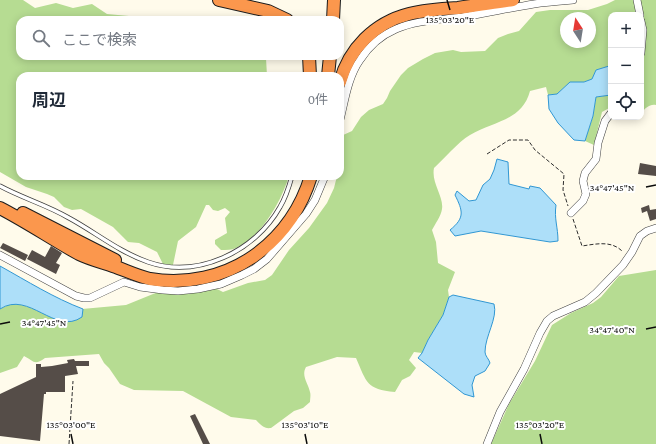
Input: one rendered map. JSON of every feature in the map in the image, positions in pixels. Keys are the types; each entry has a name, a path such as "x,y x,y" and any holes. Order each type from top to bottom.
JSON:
{"highway":[{"path":"219,0 268,11 279,16"},
{"path":"327,16 329,0"},
{"path":"333,16 334,0"},
{"path":"344,72 347,63 357,47 368,35 387,22 402,16 422,11 513,0"},
{"path":"309,60 310,72"},
{"path":"322,72 324,60"},
{"path":"328,72 330,60"},
{"path":"0,202 90,248 131,267 153,273 188,275 209,271 226,265 247,254 261,244 286,215 302,180"},
{"path":"0,208 52,239 91,259 149,278 167,281 189,280 210,276 228,270 244,263 264,248 278,235 292,217 303,198 310,180"}],"street":[{"path":"344,104 351,77 360,59 375,43 392,30 419,22 494,12 535,4 573,0"},
{"path":"637,0 639,12"},
{"path":"571,213 583,201 586,194 582,181 585,173 596,159 598,143 605,121 608,117"},
{"path":"0,255 69,292 84,298 94,296 124,282 148,288 173,291 216,286 249,272 267,259 306,214 315,200 323,180"},
{"path":"487,444 500,412 524,369 547,321 553,316 585,302 596,294 627,259 640,236 647,231 656,228"}],"lane":[{"path":"0,186 69,218 126,254 153,264 178,268 214,261 230,254 251,241 268,224 280,208 286,197 291,180"}],"path":[{"path":"487,154 509,140 528,140 535,150 564,174 563,190 582,246 603,243 610,245 619,248 627,259"},
{"path":"69,444 73,381"}],"green space":[{"path":"0,0 23,0 35,8 56,3 73,8 92,4 107,14 129,16 16,16 16,60 266,60 267,72 16,72 16,180 287,180 276,207 262,227 245,243 236,248 231,250 221,250 215,244 215,240 227,233 225,218 230,212 225,208 218,211 213,210 209,205 206,205 196,227 178,241 173,265 163,264 157,252 139,243 128,242 113,227 81,209 72,210 64,207 54,197 26,187 0,172"},
{"path":"615,0 656,0 656,105 649,106 644,110 644,12 608,12 608,66 596,70 593,79 584,82 570,82 557,94 548,95 546,87 530,91 521,109 506,119 479,130 465,138 434,168 434,179 442,204 442,209 432,230 436,242 438,263 455,272 448,290 449,297 443,315 422,353 414,352 409,360 416,368 410,376 402,380 395,392 385,391 373,387 366,379 356,358 337,357 306,367 304,373 310,393 310,402 303,408 294,411 271,428 266,428 256,420 231,417 183,391 134,390 120,384 99,354 45,358 38,362 32,361 24,356 17,367 0,373 0,309 8,305 14,304 27,306 59,321 82,309 126,305 158,292 217,289 223,292 248,283 265,280 272,275 289,250 309,228 327,203 336,180 344,180 344,135 352,131 361,117 369,110 383,104 401,75 408,68 435,53 453,50 461,52 485,51 498,38 519,31 536,12 550,10 588,10"},
{"path":"608,95 608,109 602,112 594,145 585,141 593,116 596,97"},
{"path":"656,270 656,444 491,444 509,404 535,361 552,325 571,313 593,303 601,297 619,276"}],"water":[{"path":"608,66 608,95 596,97 593,116 585,141 574,140 558,123 549,109 548,95 557,94 570,82 584,82 592,79 596,70"},
{"path":"497,159 508,162 509,184 529,189 530,186 540,188 556,205 555,215 558,241 550,242 481,231 455,236 450,230 458,222 461,214 460,206 455,195 457,191 469,201 476,200 483,185 490,179"},
{"path":"0,266 51,295 83,309 82,317 72,321 62,321 52,318 32,308 21,305 11,305 0,309"},
{"path":"453,295 494,304 495,309 493,321 485,352 490,363 485,371 475,376 472,385 474,397 464,394 418,358 443,315 449,297"}],"building":[{"path":"640,163 656,166 656,176 638,174"},
{"path":"649,205 650,210 656,209 656,219 650,221 647,211 642,213 641,208"},
{"path":"3,243 28,255 25,261 0,248"},
{"path":"51,246 62,253 56,263 60,265 56,274 27,259 32,250 45,257"},
{"path":"74,359 75,361 89,361 89,366 76,366 78,374 65,376 65,392 46,392 46,394 44,394 40,441 0,436 0,394 36,377 36,364 41,364 41,367 52,366 68,363 67,360"},
{"path":"195,414 210,444 203,444 190,416"}]}
